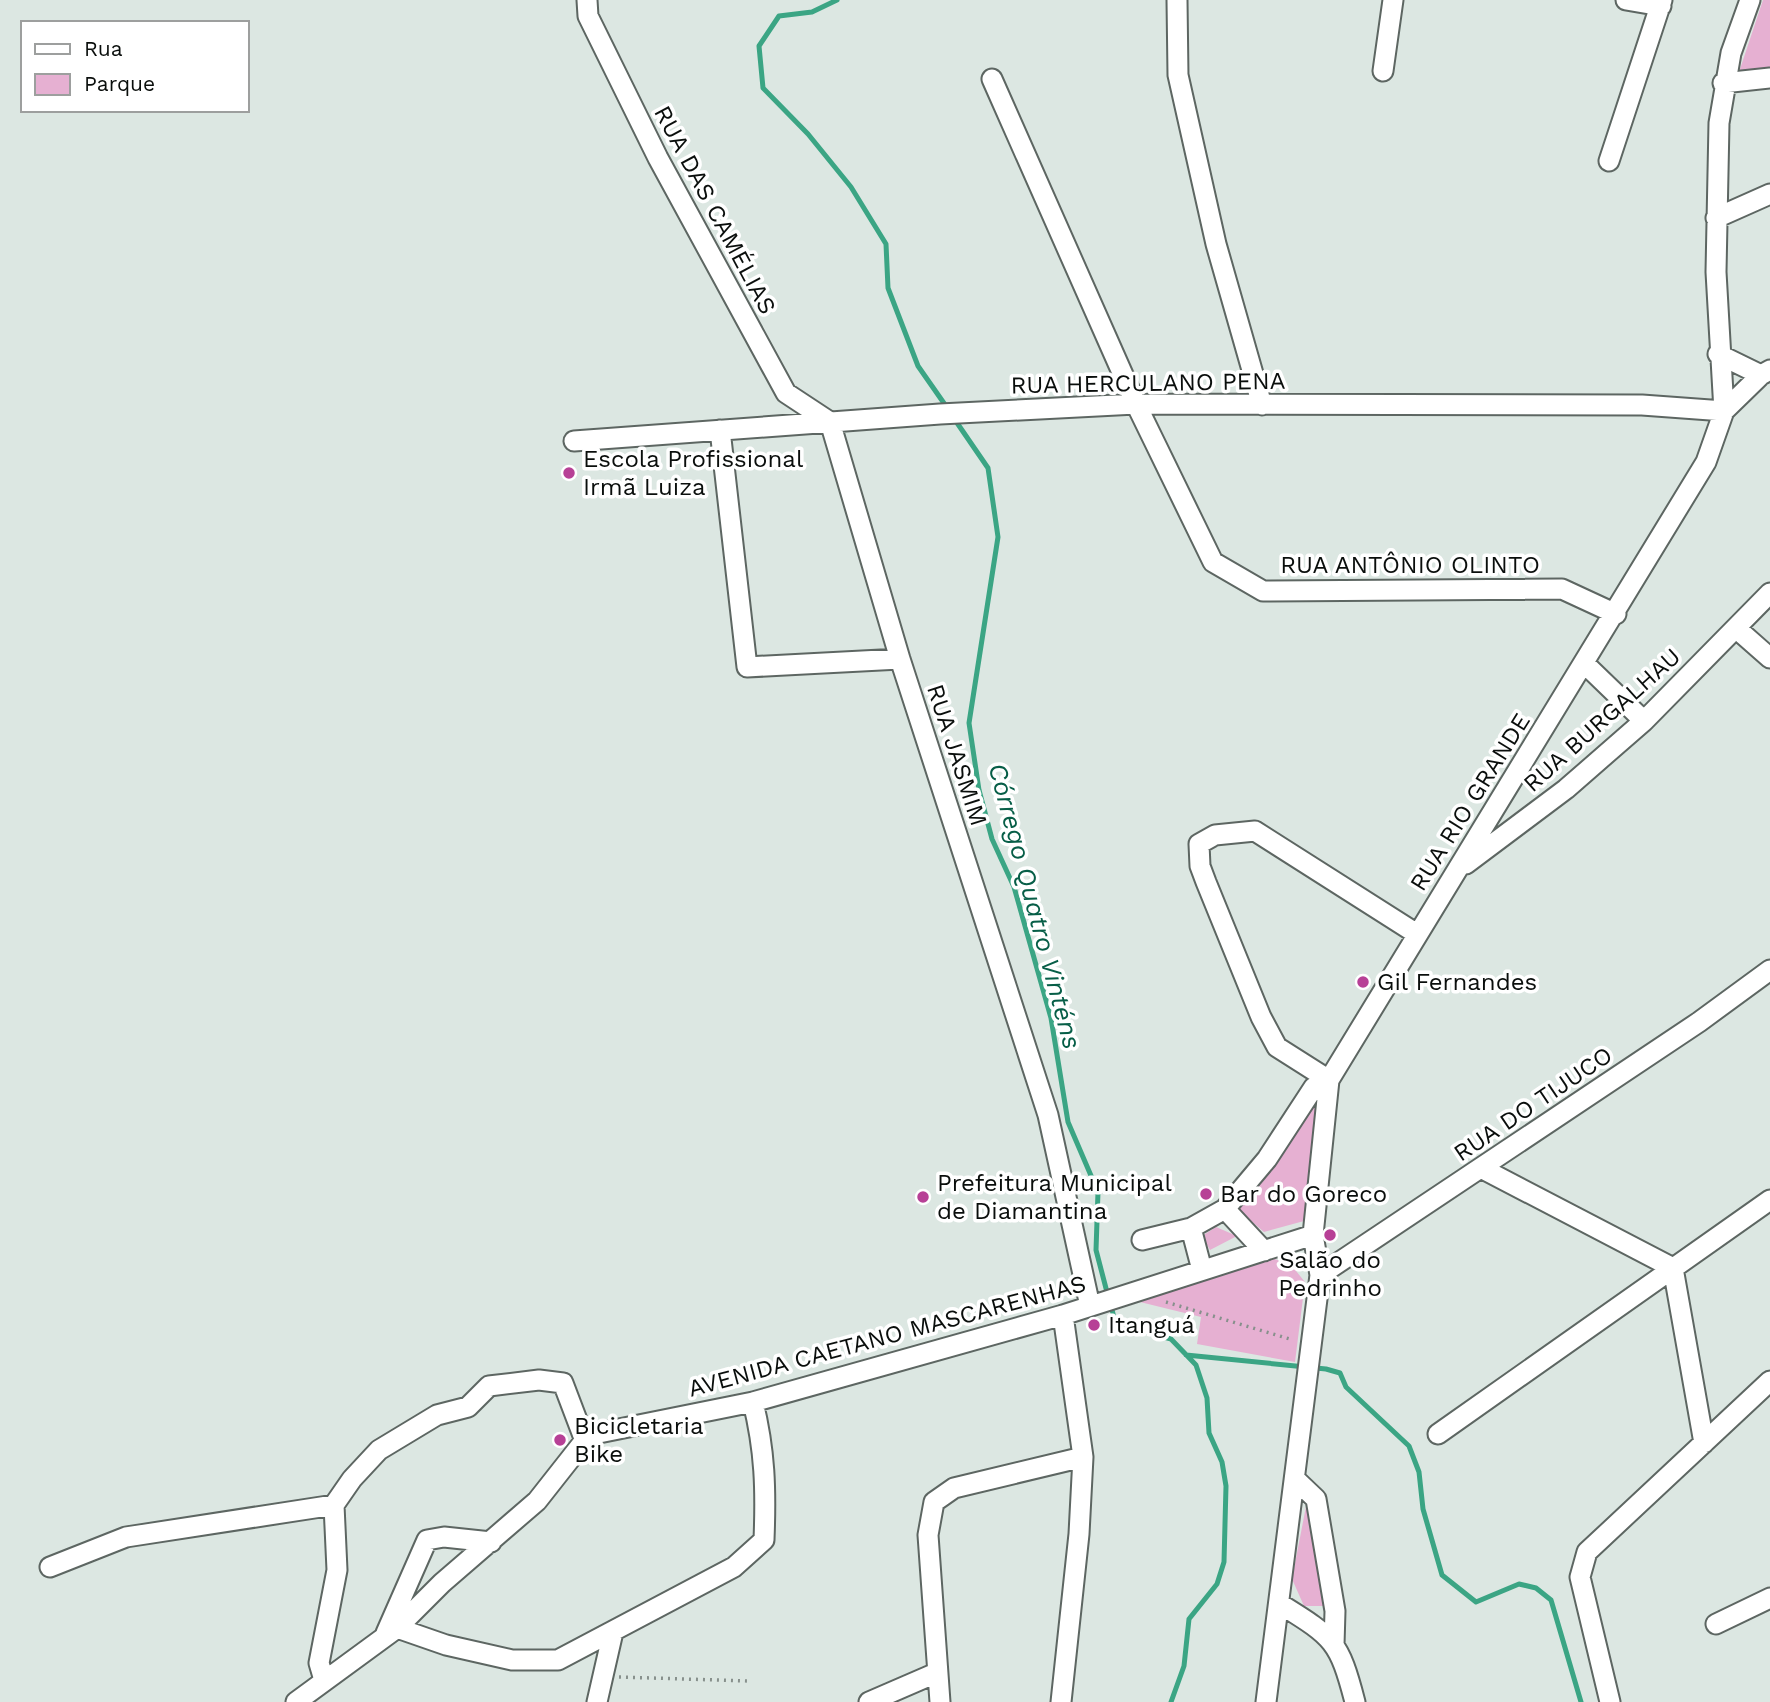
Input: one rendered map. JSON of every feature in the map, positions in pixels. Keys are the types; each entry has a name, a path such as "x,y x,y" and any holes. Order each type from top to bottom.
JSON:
{"street":[{"name":"RUA DAS CAMÉLIAS","path":"587,0 588,16 658,158 737,299 762,352 786,393 830,422"},
{"path":"1177,0 1178,75 1216,244 1262,405"},
{"path":"1383,71 1393,0"},
{"path":"1609,161 1661,3 1626,0"},
{"path":"1724,411 1718,354 1718,123 1723,83 1750,0"},
{"path":"1723,83 1770,78"},
{"name":"RUA ANTÔNIO OLINTO","path":"992,79 1136,404 1213,562 1264,590 1562,589 1616,614"},
{"path":"1716,218 1770,194"},
{"path":"1718,354 1765,372 1724,411"},
{"name":"RUA HERCULANO PENA","path":"574,441 940,414 1136,404 1642,405 1724,411"},
{"name":"RUA RIO GRANDE","path":"1266,1702 1320,1276 1313,1235 1329,1080 1616,614 1706,462 1724,411"},
{"name":"RUA JASMIM","path":"830,422 900,659 1048,1115 1095,1305"},
{"path":"720,430 747,667 900,659"},
{"name":"RUA BURGALHAU","path":"1455,872 1566,789 1644,721 1770,593"},
{"path":"1737,629 1770,658"},
{"path":"1584,664 1644,721"},
{"path":"1329,1080 1277,1047 1261,1017 1200,866 1199,844 1215,835 1255,831 1417,934"},
{"name":"RUA DO TIJUCO","path":"1320,1276 1699,1022 1770,970"},
{"path":"1142,1241 1191,1228 1225,1209 1267,1159 1314,1087 1329,1080"},
{"path":"1481,1168 1674,1268"},
{"path":"1438,1434 1770,1200"},
{"path":"1225,1209 1264,1251"},
{"path":"1191,1228 1202,1270"},
{"name":"AVENIDA CAETANO MASCARENHAS","path":"585,1441 589,1435 753,1402 1063,1315 1313,1235"},
{"path":"1674,1268 1704,1443"},
{"path":"1061,1702 1079,1534 1083,1457 1063,1315"},
{"path":"296,1702 391,1632 550,1488 585,1441 564,1383 539,1380 489,1386 468,1407 437,1415 379,1450 352,1479 334,1505 337,1570 319,1663 324,1680"},
{"path":"1610,1702 1580,1577 1582,1562 1587,1552 1770,1381"},
{"path":"391,1632 512,1660 558,1660 734,1567 764,1540 764,1446 753,1402"},
{"path":"940,1702 928,1535 934,1502 954,1488 1083,1457"},
{"path":"1295,1479 1316,1499 1335,1611 1334,1645"},
{"path":"50,1567 126,1537 334,1505"},
{"path":"391,1632 427,1539 444,1537 491,1542"},
{"path":"1716,1625 1770,1598"},
{"path":"1279,1604 1323,1631 1334,1645 1345,1665 1355,1702"},
{"path":"597,1702 613,1632"},
{"path":"869,1702 936,1673"}],"path":[{"path":"1127,1294 1308,1359"},
{"path":"603,1677 749,1681"}],"green space":[{"path":"1763,0 1770,0 1770,69 1739,72"},
{"path":"1312,1095 1320,1101 1304,1221 1264,1232 1236,1208"},
{"path":"1216,1227 1237,1236 1210,1250 1202,1236"},
{"path":"1270,1257 1292,1266 1305,1282 1295,1362 1197,1344 1201,1317 1140,1302"},
{"path":"1308,1496 1330,1606 1304,1606 1292,1579"}],"waterway":[{"name":"Córrego Quatro Vinténs","path":"837,0 812,12 779,16 759,46 763,88 808,134 851,187 886,244 888,288 918,366 948,409"},
{"name":"Córrego Quatro Vinténs","path":"953,417 988,468 998,537 969,723 979,790 992,839 1014,887 1051,1018 1068,1122 1098,1192 1096,1250 1108,1296"},
{"name":"Córrego Quatro Vinténs","path":"1111,1305 1114,1318 1132,1328 1171,1339 1196,1365 1207,1398 1209,1433 1222,1462 1226,1486 1224,1562 1217,1584 1189,1619 1184,1666 1171,1702"},
{"path":"1186,1355 1326,1369 1340,1373 1346,1387 1409,1446 1419,1472 1423,1509 1442,1575 1476,1602 1519,1584 1536,1588 1551,1600 1581,1702"}],"place":[{"name":"Escola Profissional Irmã Luiza","path":"569,473"},
{"name":"Gil Fernandes","path":"1363,982"},
{"name":"Bar do Goreco","path":"1206,1194"},
{"name":"Prefeitura Municipal de Diamantina","path":"923,1197"},
{"name":"Salão do Pedrinho","path":"1330,1235"},
{"name":"Itanguá","path":"1094,1325"},
{"name":"Bicicletaria Bike","path":"560,1440"}]}
